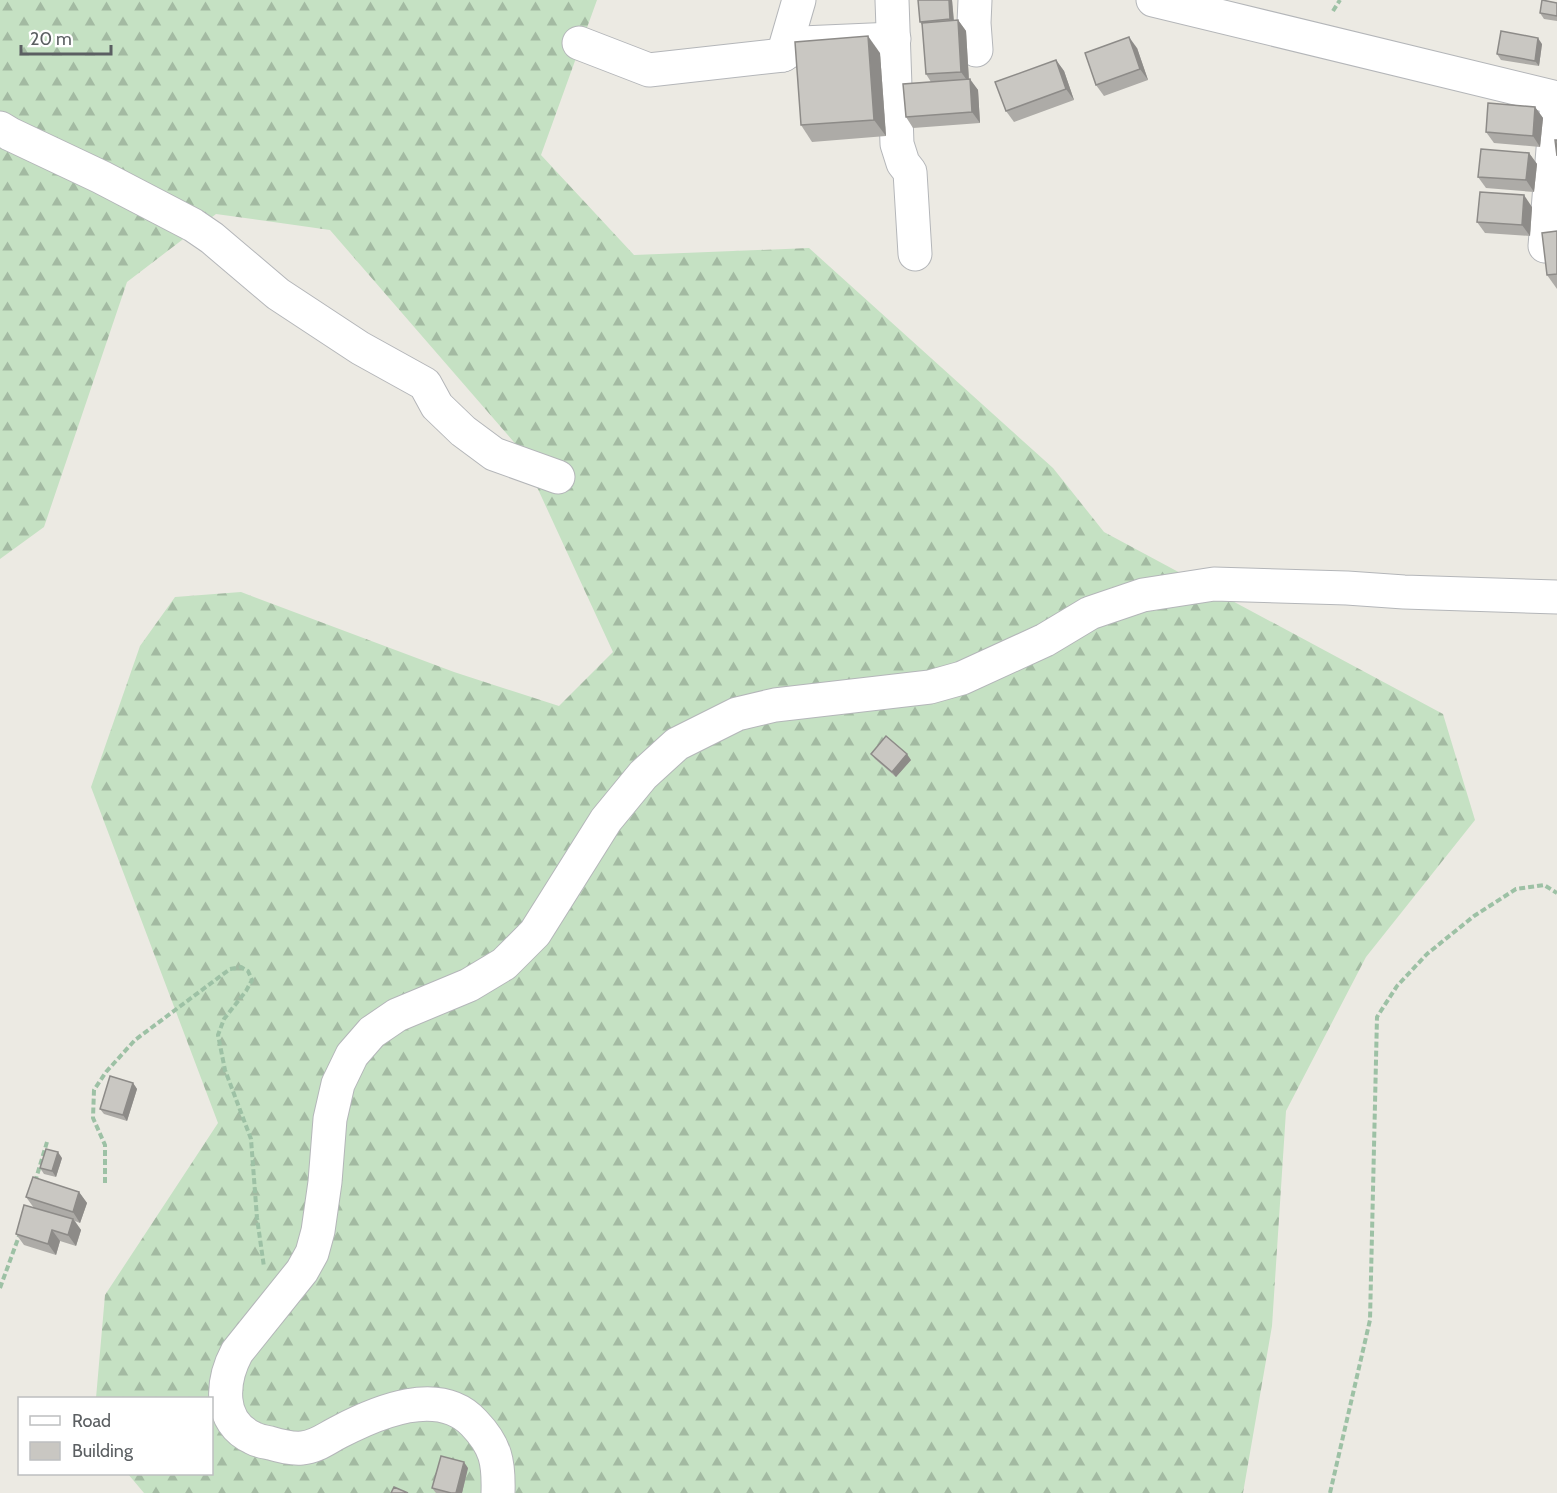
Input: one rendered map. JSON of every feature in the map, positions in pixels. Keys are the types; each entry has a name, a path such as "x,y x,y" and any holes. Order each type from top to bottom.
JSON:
{"street":[{"path":"783,55 799,0"},
{"path":"892,0 897,144 903,163 910,172 915,254"},
{"path":"975,0 976,51"},
{"path":"1153,0 1557,99 1545,246"},
{"path":"579,43 649,70 783,55 802,43 894,39"},
{"path":"0,128 193,225 212,238 278,294 368,353 424,384 437,406 463,431 494,454 558,477"},
{"path":"498,1493 498,1461 487,1437 472,1420 452,1408 424,1404 405,1407 366,1419 315,1445 301,1448 285,1447 252,1438 234,1424 229,1415 225,1396 230,1365 237,1352 302,1271 312,1252 325,1182 330,1119 338,1084 352,1055 372,1032 397,1015 469,985 504,964 535,933 606,820 643,775 677,744 737,714 775,705 930,687 962,678 1045,640 1090,613 1143,595 1214,584 1557,597"}],"path":[{"path":"1330,1493 1370,1320 1377,1017 1397,986 1427,954 1474,916 1516,889 1544,885 1557,893"},
{"path":"105,1184 105,1145 93,1118 94,1090 100,1081 135,1040 230,969 241,967 248,971 252,980 246,992 224,1019 218,1035 225,1070 251,1139 256,1218 270,1309"},
{"path":"34,1187 47,1142"},
{"path":"0,1288 20,1232"}],"green space":[{"path":"0,0 597,0 541,155 634,255 809,248 1053,468 1104,532 1443,714 1475,820 1366,957 1286,1111 1272,1326 1243,1493 144,1493 129,1475 213,1475 213,1397 96,1397 105,1295 218,1123 91,787 140,646 175,597 241,592 454,672 559,706 613,652 519,448 330,230 216,214 127,282 44,527 0,559"}],"building":[{"path":"918,0 949,0 950,19 920,22"},
{"path":"1542,0 1557,3 1557,16 1540,13"},
{"path":"958,20 961,72 926,74 922,23"},
{"path":"1501,31 1538,38 1535,61 1497,54"},
{"path":"868,36 874,120 801,125 795,42"},
{"path":"1129,37 1140,69 1096,85 1085,53"},
{"path":"1056,60 1066,89 1006,111 995,82"},
{"path":"970,79 972,112 906,117 903,84"},
{"path":"1488,103 1535,107 1533,136 1486,132"},
{"path":"1481,149 1529,153 1526,180 1478,177"},
{"path":"1480,192 1524,195 1522,225 1477,222"},
{"path":"1557,231 1557,274 1547,275 1542,233"},
{"path":"886,736 907,754 892,772 871,754"},
{"path":"110,1076 133,1083 123,1115 100,1109"},
{"path":"46,1149 58,1152 52,1171 40,1168"},
{"path":"33,1177 79,1192 73,1212 26,1197"},
{"path":"24,1205 73,1219 68,1235 52,1230 48,1244 16,1234"},
{"path":"441,1456 464,1462 456,1493 432,1488"},
{"path":"394,1487 408,1493 391,1493"}]}
